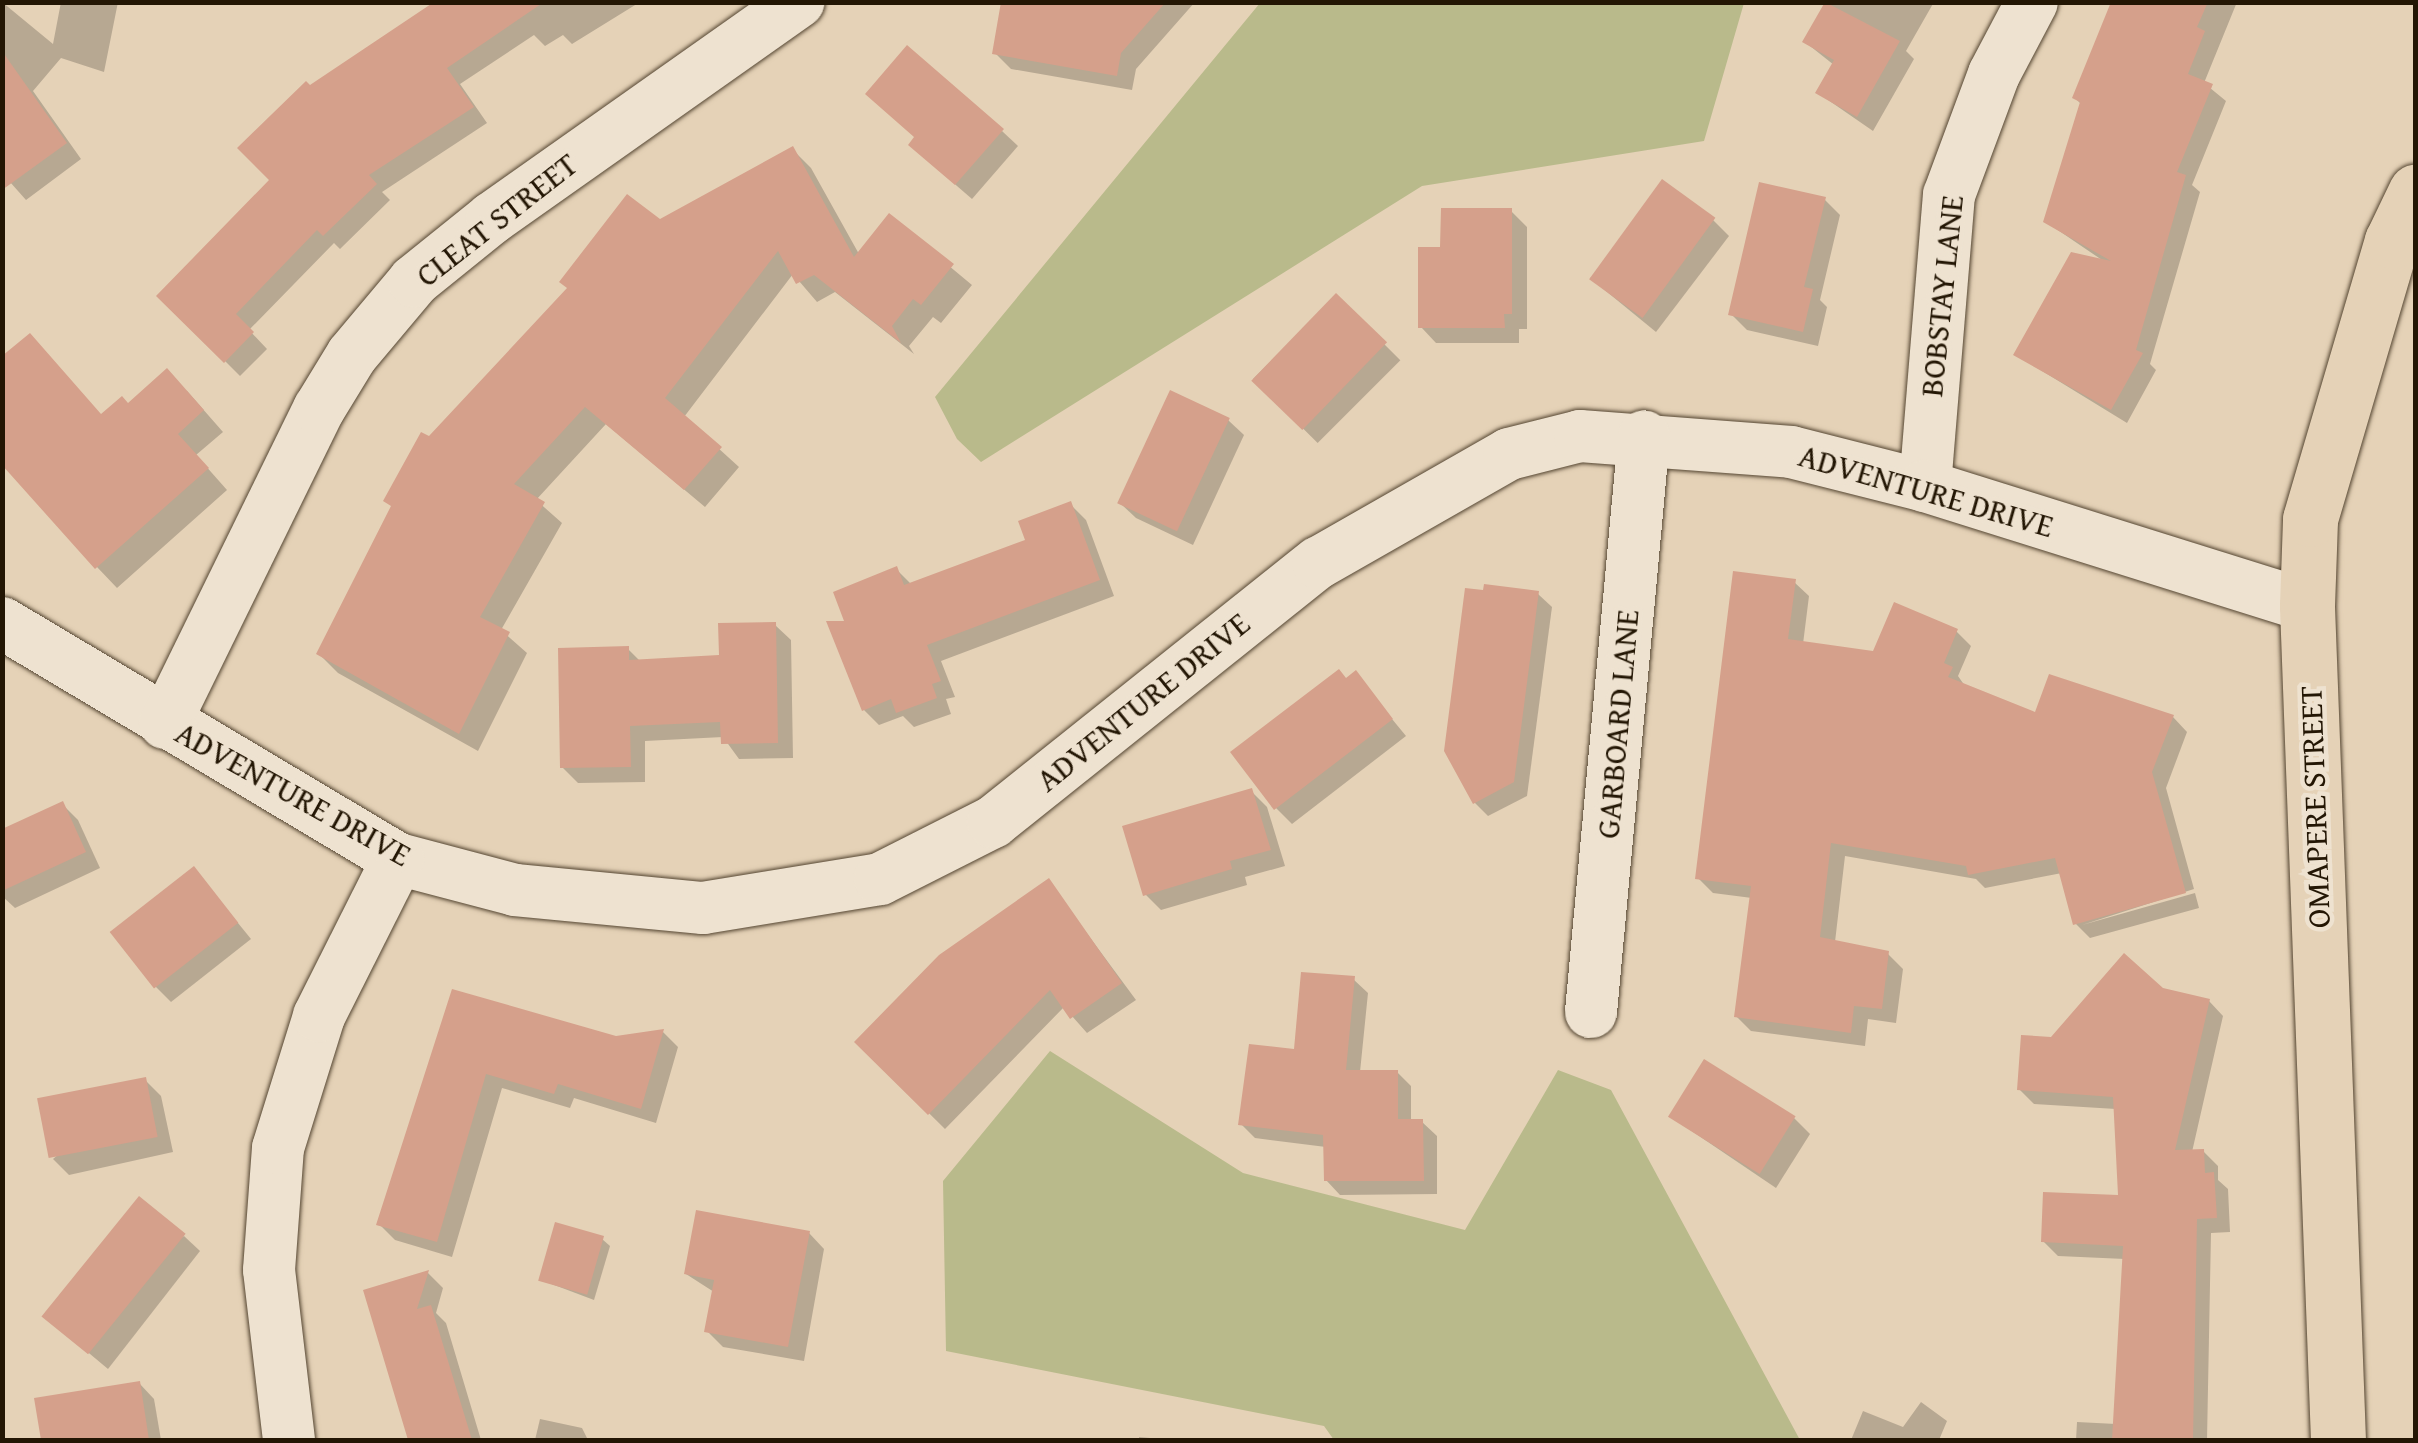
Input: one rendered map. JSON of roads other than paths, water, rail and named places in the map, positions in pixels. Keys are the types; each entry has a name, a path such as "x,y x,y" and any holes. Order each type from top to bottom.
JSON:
{"main road":[{"name":"OMAPERE STREET","path":"2338,1440 2307,606 2310,518 2392,240 2416,191"}],"street":[{"name":"CLEAT STREET","path":"164,723 319,409 352,354 414,281 492,218 798,2"},
{"name":"BOBSTAY LANE","path":"1925,486 1949,195 1994,74 2032,2"},
{"name":"ADVENTURE DRIVE","path":"2,623 398,859 514,890 703,908 880,879 993,822 1318,562 1509,454 1580,436 1644,436 1792,452 1925,486 2307,606"},
{"name":"GARBOARD LANE","path":"1591,1012 1644,436"},
{"path":"289,1440 269,1270 278,1148 319,1016 398,859"}]}
